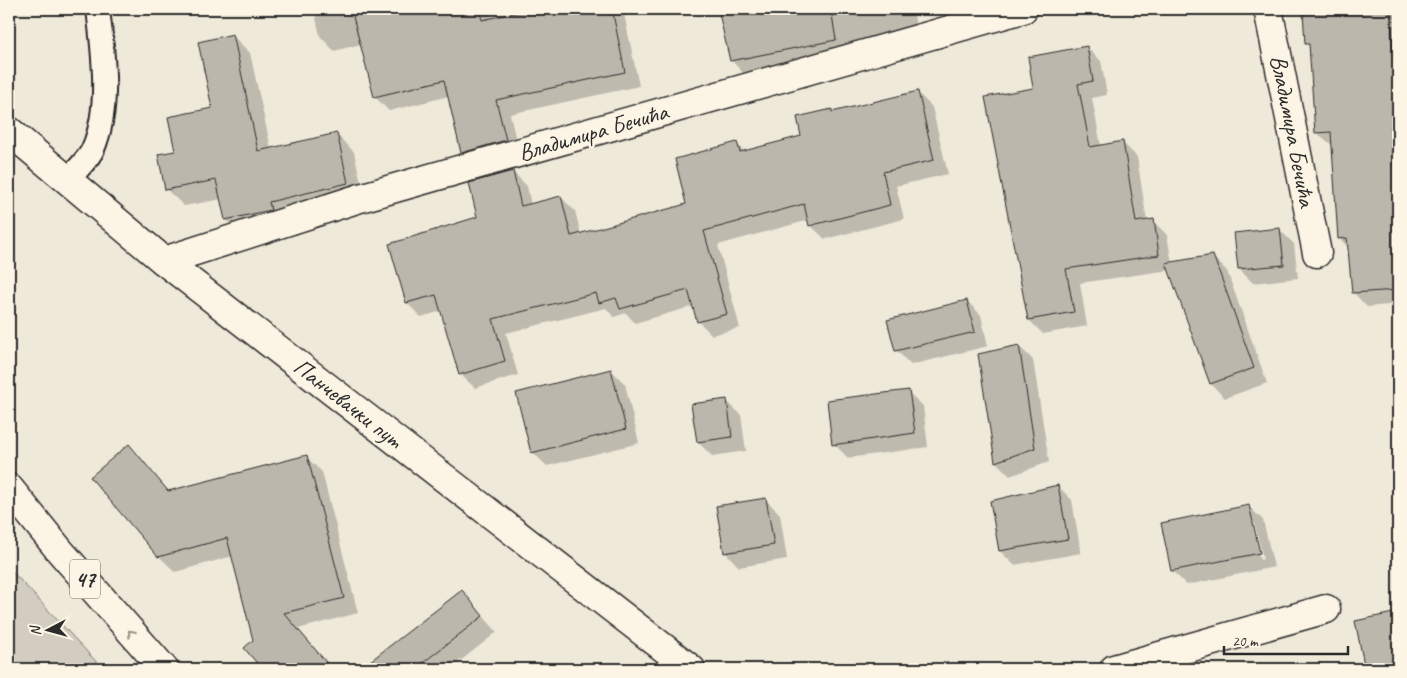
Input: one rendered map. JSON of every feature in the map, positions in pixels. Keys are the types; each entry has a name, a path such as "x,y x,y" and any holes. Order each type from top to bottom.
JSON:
{"street":[{"name":"Владимира Бечића","path":"164,261 360,198 1024,9"},
{"name":"Владимира Бечића","path":"1268,9 1318,253"},
{"name":"Панчевачки пут","path":"9,131 69,179 164,261 691,669"},
{"name":"47","path":"9,488 60,551 164,669"},
{"path":"1114,669 1326,609"}],"lane":[{"path":"69,179 92,151 103,118 102,49 98,9"}],"shaded area":[{"path":"9,568 103,669 9,669"}],"building":[{"path":"351,9 479,9 482,20 531,9 612,9 625,72 496,100 506,140 461,153 444,80 374,97"},
{"path":"718,9 831,9 836,40 730,61"},
{"path":"1390,9 1394,64 1398,64 1398,127 1391,127 1398,237 1398,290 1352,293 1347,238 1338,239 1331,132 1315,133 1309,44 1305,44 1303,12"},
{"path":"233,34 258,151 337,133 348,183 269,202 271,210 225,220 216,180 165,190 158,154 175,151 168,117 212,108 198,42"},
{"path":"1087,46 1093,81 1078,84 1090,147 1123,141 1136,222 1154,219 1159,255 1066,269 1074,312 1028,320 985,97 1033,88 1028,57"},
{"path":"918,91 934,160 883,172 890,205 809,226 804,204 704,231 727,314 697,322 688,290 620,309 616,298 599,303 596,293 493,319 505,361 459,375 436,295 406,303 389,244 477,217 469,183 513,171 521,206 561,196 571,236 686,204 675,159 737,142 740,152 801,136 797,117 832,109 832,112"},
{"path":"1280,228 1284,265 1238,269 1234,233"},
{"path":"1213,255 1254,368 1210,384 1166,263"},
{"path":"967,300 975,332 895,351 887,320"},
{"path":"1019,345 1035,448 995,462 978,354"},
{"path":"611,369 626,429 531,453 516,393"},
{"path":"909,390 915,433 832,445 827,400"},
{"path":"727,399 732,437 697,442 691,404"},
{"path":"129,444 168,491 307,455 344,598 284,613 332,669 262,669 244,648 253,640 227,538 158,557 90,477"},
{"path":"1058,485 1068,539 999,551 990,501"},
{"path":"766,498 774,545 724,553 716,506"},
{"path":"1249,505 1260,553 1171,571 1161,523"},
{"path":"462,590 483,616 415,669 360,669"},
{"path":"1398,612 1398,669 1365,669 1355,621"}]}
